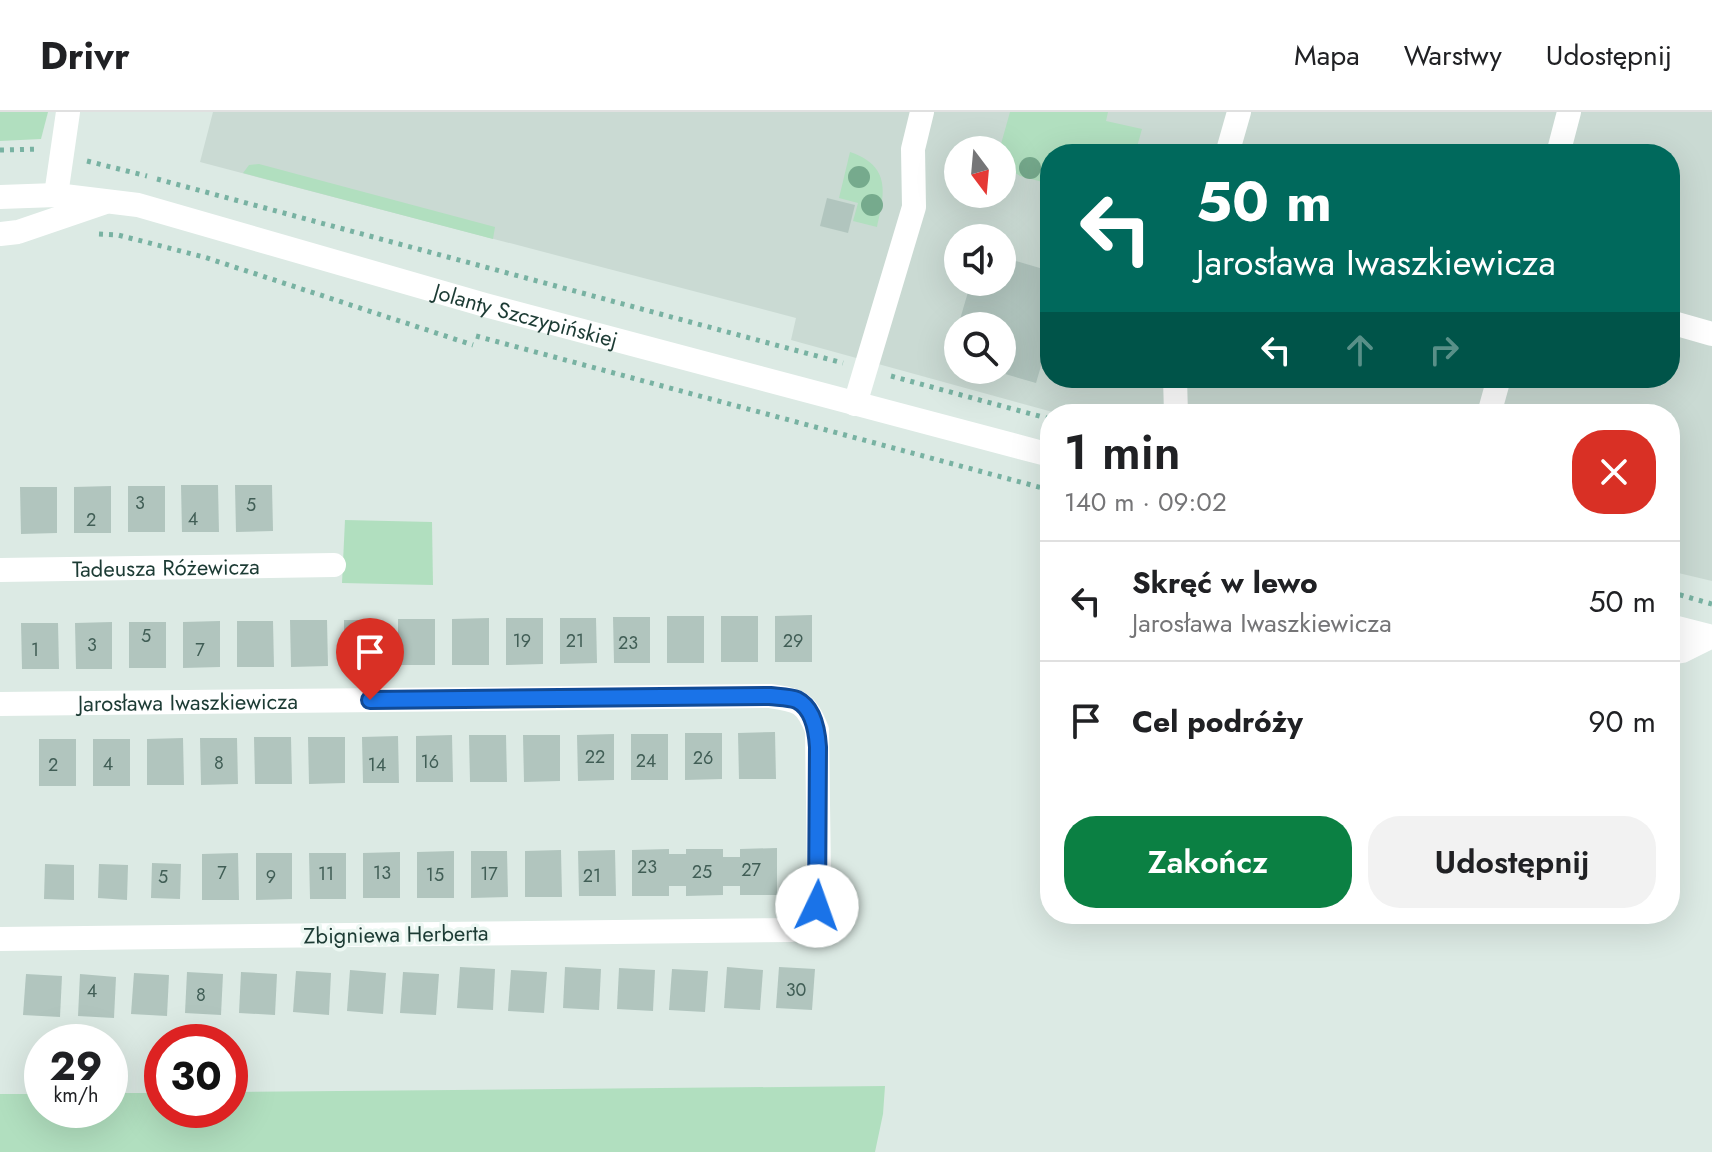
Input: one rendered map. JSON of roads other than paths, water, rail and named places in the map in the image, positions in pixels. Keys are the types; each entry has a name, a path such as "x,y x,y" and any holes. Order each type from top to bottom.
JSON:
{"street":[{"path":"56,195 68,112"},
{"path":"855,404 914,207 913,149 922,112"},
{"path":"1230,144 1239,112"},
{"path":"1561,144 1569,112"},
{"name":"Jolanty Szczypińskiej","path":"0,197 56,195 113,200 214,226 485,305 1040,452"},
{"path":"0,234 18,232 113,200"},
{"path":"1680,325 1712,334"},
{"name":"Tadeusza Różewicza","path":"0,570 334,565"},
{"path":"1680,629 1711,637"},
{"path":"1680,651 1711,637"},
{"name":"Jarosława Iwaszkiewicza","path":"0,704 770,696 796,700 810,713 817,730 819,877 817,906 810,920 792,930"},
{"name":"Zbigniewa Herberta","path":"0,939 792,930"}]}
